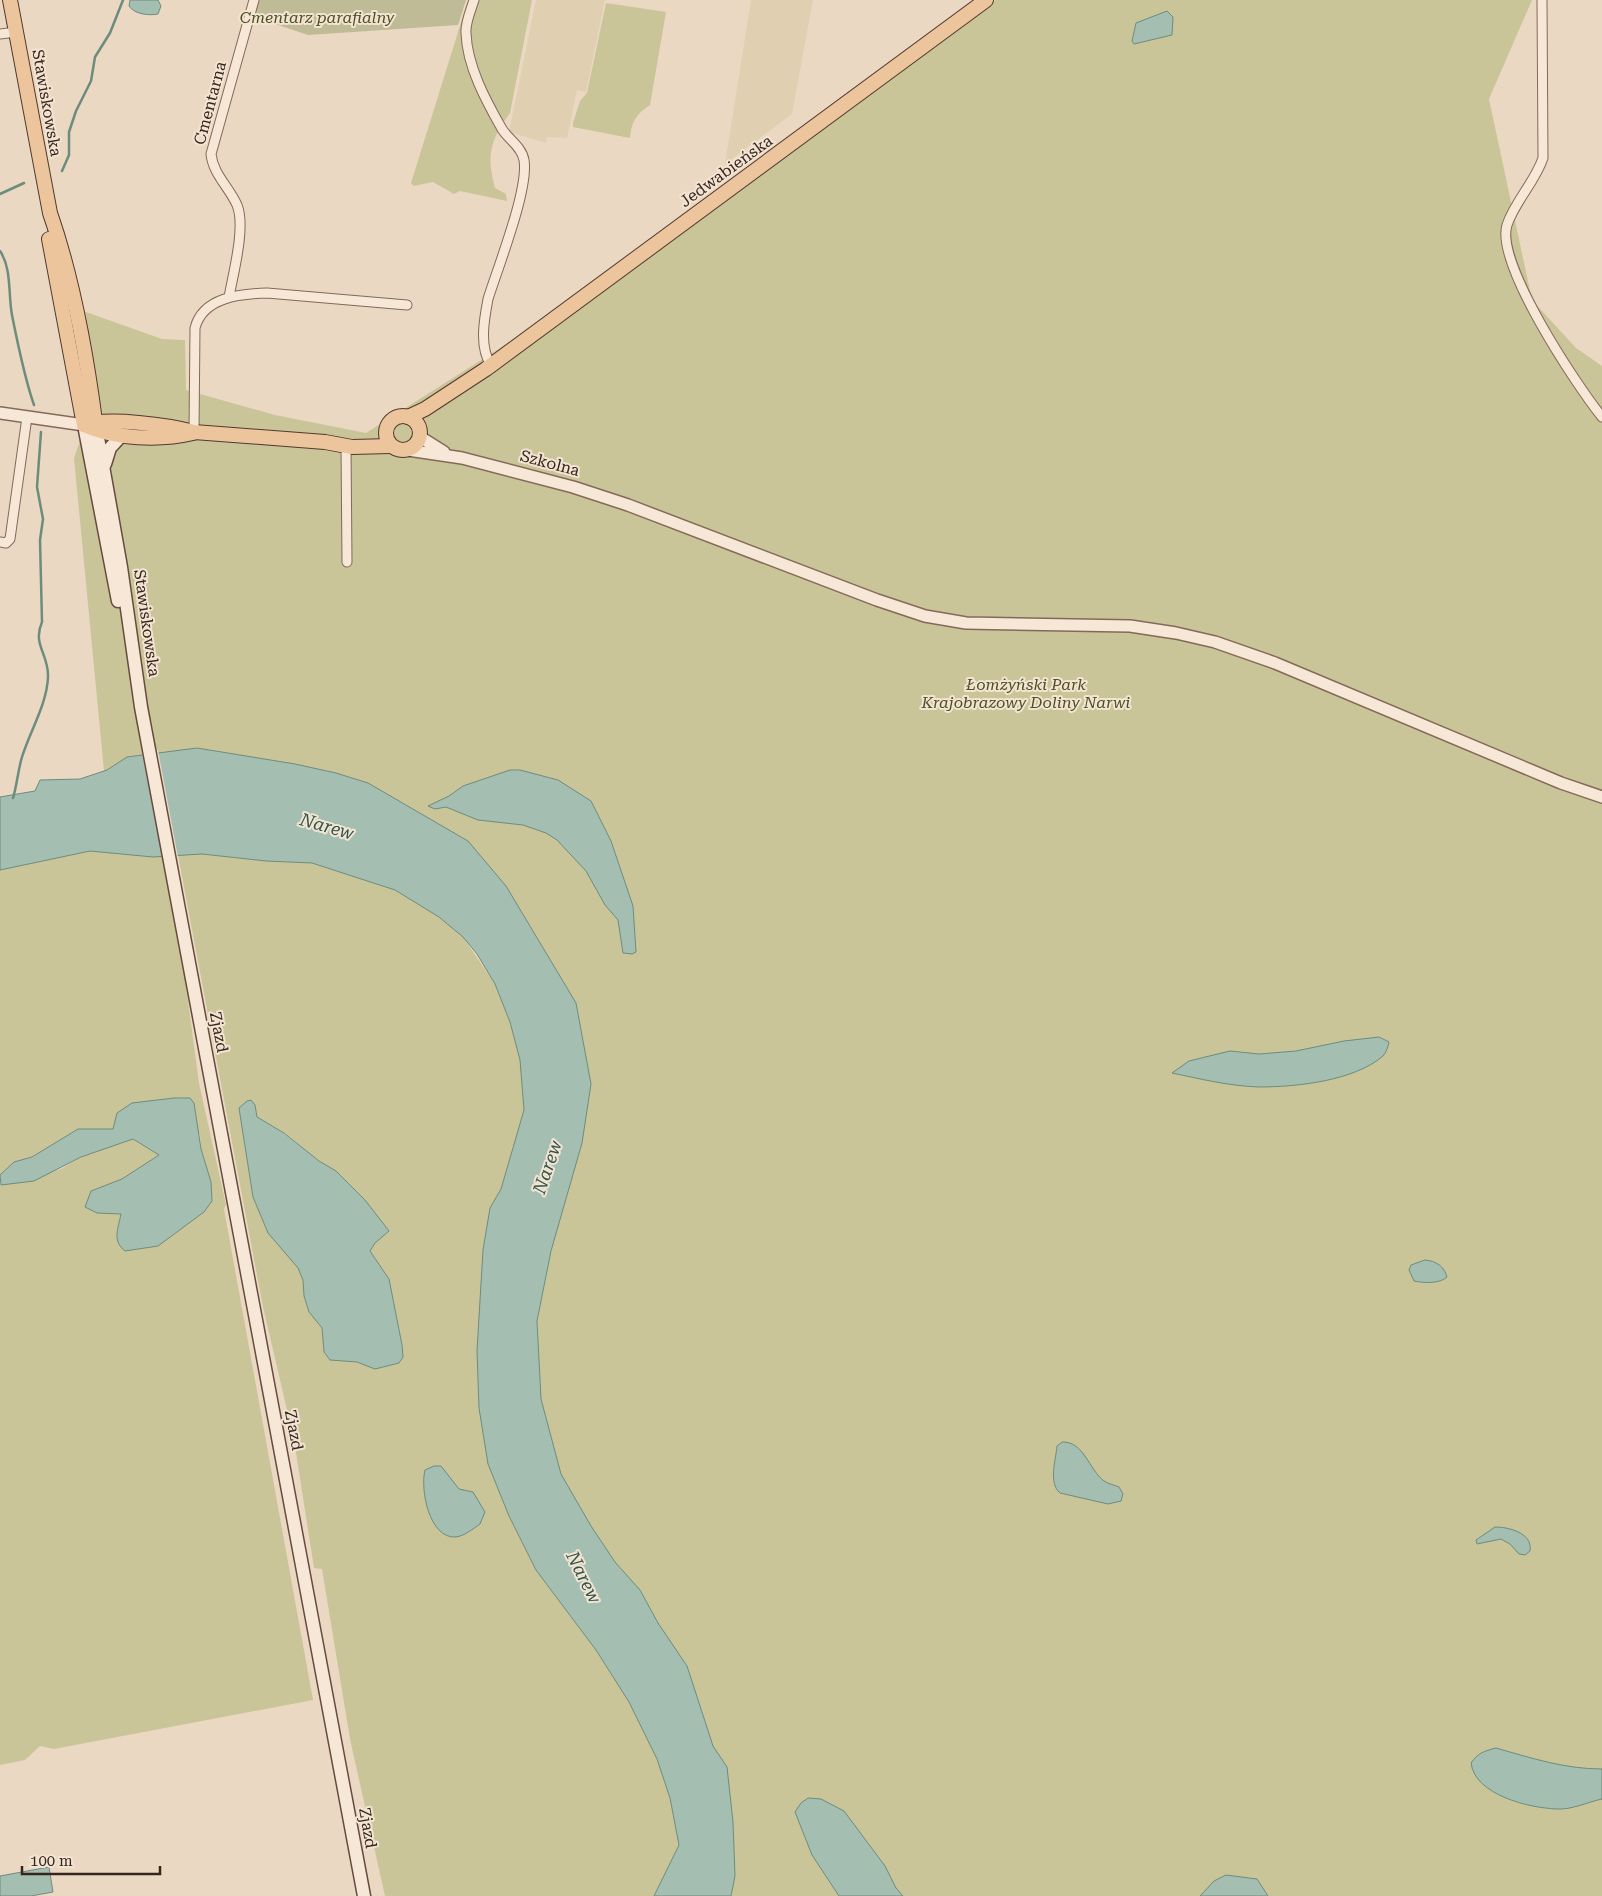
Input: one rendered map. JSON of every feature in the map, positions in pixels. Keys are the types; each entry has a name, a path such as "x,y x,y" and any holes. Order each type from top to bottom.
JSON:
{"main road":[{"name":"Stawiskowska","path":"10,0 50,213 49,238 92,425 104,466 123,576 138,686"},
{"name":"Jedwabieńska","path":"420,432 429,415 489,367 986,0"},
{"name":"Jedwabieńska","path":"408,416 425,409 489,367"},
{"path":"92,425 178,427 194,432 325,442 346,446 390,446 399,450 408,450 417,443 420,432 416,421 408,416 395,419 388,424 385,432 390,446"},
{"name":"Stawiskowska","path":"92,425 131,666 138,686"},
{"path":"92,425 122,435 176,437 194,432"},
{"path":"325,442 372,438 385,432"},
{"path":"104,466 110,448 122,435"},
{"name":"Zjazd","path":"138,686 364,1896"}],"street":[{"name":"Cmentarna","path":"229,297 240,216 234,200 212,166 211,154 254,0"},
{"path":"474,0 466,32 471,59 480,86 503,130 524,156 525,166 517,207 488,299 484,337 485,356 489,367"},
{"path":"1542,0 1544,158 1507,226 1507,247 1514,271 1558,355 1602,417"},
{"path":"0,34 16,32"},
{"path":"194,432 194,355 197,321 209,308 229,297 267,293 407,305"},
{"path":"0,413 92,425"},
{"path":"0,542 6,543 10,539 27,417"},
{"name":"Szkolna","path":"420,432 440,450 462,458 573,487 628,505 876,600 925,616 966,623 1130,626 1176,633 1215,642 1275,662 1561,783 1602,797"},
{"path":"346,446 347,562"},
{"name":"Szkolna","path":"408,450 462,458"}],"shaded area":[{"path":"536,0 605,0 586,92 577,90 567,138 547,137 546,143 509,132"},
{"path":"751,0 813,0 792,114 725,164"}],"green space":[{"name":"Cmentarz parafialny","path":"258,0 466,0 458,25 308,35 252,16"},
{"path":"468,0 532,0 510,113 494,140 491,157 492,177 495,188 506,194 507,201 460,191 454,194 433,182 414,186 411,183"},
{"name":"Łomżyński Park Krajobrazowy Doliny Narwi","path":"996,0 1532,0 1489,99 1532,300 1576,348 1602,366 1602,1896 716,1896 573,1538 541,1399 537,1321 551,1251 559,1048 411,840 104,771 74,458 98,389 83,311 162,339 185,340 186,390 275,415 366,433 647,255"},
{"path":"606,3 666,12 650,105 635,119 630,138 573,127 580,101 587,93"},
{"path":"90,851 162,856 184,971 199,1083 226,1205 224,1209 313,1700 54,1749 40,1746 25,1760 0,1765 0,1183 1,1185 61,1169 81,1157 132,1139 159,1155 122,1179 91,1191 97,1213 121,1214 211,1182 201,1149 200,1135 157,1101 132,1103 113,1129 78,1129 32,1157 14,1162 0,1175 0,870"},
{"path":"202,854 266,861 312,863 395,890 439,917 463,937 495,984 510,1022 520,1059 524,1110 501,1189 490,1208 488,1464 509,1516 536,1570 596,1650 629,1702 657,1759 670,1798 679,1845 654,1896 385,1896 350,1739 322,1569 314,1568 294,1440 263,1307 178,855","holes":["255,1105 257,1117 285,1133 319,1161 336,1171 389,1231 375,1243 370,1251 389,1279 402,1345 403,1357 399,1363 375,1369 358,1362 330,1360 324,1352 322,1328 309,1312 304,1296 303,1280 298,1268 260,1213 253,1197 239,1108"]}],"water":[{"path":"130,0 158,0 161,6 158,14 142,14 131,9 129,6"},
{"path":"1167,11 1173,17 1172,35 1134,44 1132,41 1136,23"},
{"name":"Narew","path":"197,748 295,764 336,773 368,783 468,841 506,886 576,1003 591,1084 582,1143 551,1251 537,1321 541,1399 561,1474 591,1526 615,1562 640,1590 658,1623 687,1666 713,1746 727,1767 733,1822 735,1876 731,1896 654,1896 679,1845 670,1798 657,1759 629,1702 596,1650 536,1570 509,1516 488,1464 479,1408 477,1351 483,1250 490,1208 501,1189 524,1110 520,1060 510,1022 495,984 477,954 463,937 439,917 395,890 312,863 266,861 202,854 153,857 90,851 0,870 0,797 35,791 40,780 80,779 107,770 127,757"},
{"path":"510,770 520,770 558,780 591,801 611,841 633,906 636,952 632,954 623,953 618,920 605,905 586,871 557,840 546,833 523,825 478,820 446,807 435,809 428,806 449,796 463,786"},
{"path":"1379,1037 1389,1042 1387,1050 1383,1056 1371,1065 1341,1077 1307,1084 1259,1087 1226,1084 1172,1073 1189,1061 1230,1051 1259,1054 1296,1051 1344,1041"},
{"path":"190,1098 194,1103 201,1149 211,1182 212,1201 204,1212 158,1246 125,1251 117,1239 121,1214 97,1213 85,1207 91,1191 122,1179 159,1155 133,1139 81,1157 34,1181 1,1185 0,1175 14,1162 32,1157 78,1129 113,1129 117,1113 132,1103"},
{"path":"251,1100 255,1105 257,1117 284,1133 319,1161 336,1171 365,1200 389,1231 375,1243 370,1251 389,1279 402,1345 403,1357 399,1363 375,1369 357,1362 330,1360 324,1352 322,1328 309,1312 304,1296 303,1280 298,1268 268,1233 253,1197 239,1108"},
{"path":"1425,1260 1439,1265 1447,1277 1436,1282 1414,1281 1409,1270 1411,1265"},
{"path":"1062,1442 1076,1446 1099,1476 1106,1482 1119,1487 1123,1494 1121,1501 1108,1504 1060,1493 1056,1489 1054,1471 1057,1446"},
{"path":"434,1466 441,1466 459,1489 473,1492 485,1512 480,1524 462,1535 456,1537 447,1535 439,1530 428,1511 424,1489 425,1470"},
{"path":"1495,1527 1507,1528 1524,1535 1530,1545 1530,1551 1525,1555 1519,1554 1510,1544 1501,1539 1477,1544 1476,1540"},
{"path":"1496,1748 1561,1765 1602,1769 1602,1799 1574,1807 1557,1809 1532,1806 1505,1798 1482,1784 1475,1774 1471,1763 1482,1753"},
{"path":"808,1798 821,1799 844,1811 885,1866 896,1888 903,1896 839,1896 812,1855 795,1812 801,1803"},
{"path":"49,1867 53,1892 31,1896 0,1896 0,1876"},
{"path":"1226,1875 1257,1879 1268,1896 1200,1896 1214,1881"}],"pier":[{"path":"158,750 178,857 163,859 142,753"}],"waterway":[{"path":"62,171 69,155 69,132 76,111 91,81 95,57 110,33 123,0"},
{"path":"0,194 24,183"},
{"path":"0,251 6,266 12,315 24,372 34,405"},
{"path":"13,798 22,757 45,697 48,677 48,669 39,637 42,622 40,540 43,519 37,487 41,432"}]}
